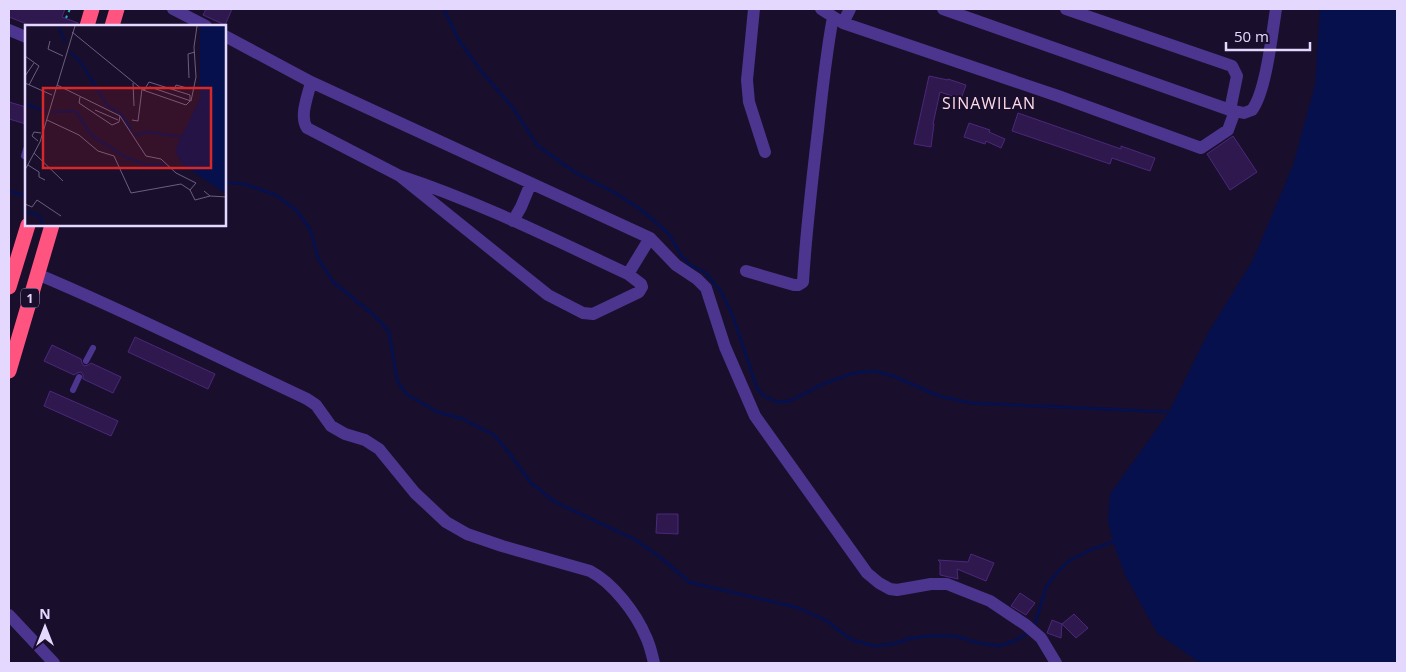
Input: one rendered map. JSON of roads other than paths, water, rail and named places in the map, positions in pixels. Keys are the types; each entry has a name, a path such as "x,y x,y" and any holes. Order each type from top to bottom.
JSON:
{"highway":[{"path":"87,25 92,9"},
{"path":"112,25 117,9"},
{"name":"1","path":"9,287 28,226"},
{"name":"1","path":"9,371 52,226"}],"street":[{"path":"173,9 204,25"},
{"path":"754,9 747,80 749,102 765,152"},
{"path":"821,9 838,20 1048,92 1201,148 1228,130 1233,111 1236,76 1232,66 1100,14 1066,9"},
{"path":"746,271 798,286 803,282 809,199 825,69 838,20 850,9"},
{"path":"943,9 1233,111 1249,112 1257,103 1269,56 1276,9"},
{"path":"9,30 25,37"},
{"path":"226,37 311,82 650,238 676,265 697,278 706,288 725,347 754,416 867,573 890,589 897,590 931,584 947,584 990,601 1026,624 1041,638 1056,663"},
{"path":"311,82 303,117 307,128 400,176 438,189 513,221 628,274 642,284 642,287 639,292 593,314 583,313 548,295 400,176"},
{"path":"513,221 531,183"},
{"path":"628,274 650,238"},
{"path":"37,274 152,324 229,363 307,398 316,405 331,426 344,434 365,440 379,449 415,493 431,509 446,522 466,534 598,576 620,596 632,614 646,636 654,663"},
{"path":"9,615 54,663"}],"lane":[{"path":"86,361 92,348"},
{"path":"73,390 79,377"}],"waterway":[{"path":"444,9 458,39 481,71 513,108 537,145 573,171 615,193 643,211 668,233 681,255 690,265 706,273 722,293 733,317 757,388 764,396 777,402 790,401 823,384 854,373 874,371 893,376 939,396 971,403 1169,412"},
{"path":"226,182 244,184 276,195 297,211 310,229 318,258 333,282 375,316 389,332 397,380 406,394 438,412 463,419 494,435 531,483 555,502 634,539 660,557 689,582 799,608 827,621 850,639 874,646 930,636 955,636 979,643 999,646 1014,641 1028,633"},
{"path":"9,191 25,196"},
{"path":"1035,624 1046,587 1056,574 1069,561 1088,551 1113,542"}],"district":[{"name":"SINAWILAN","path":"989,103"}]}
